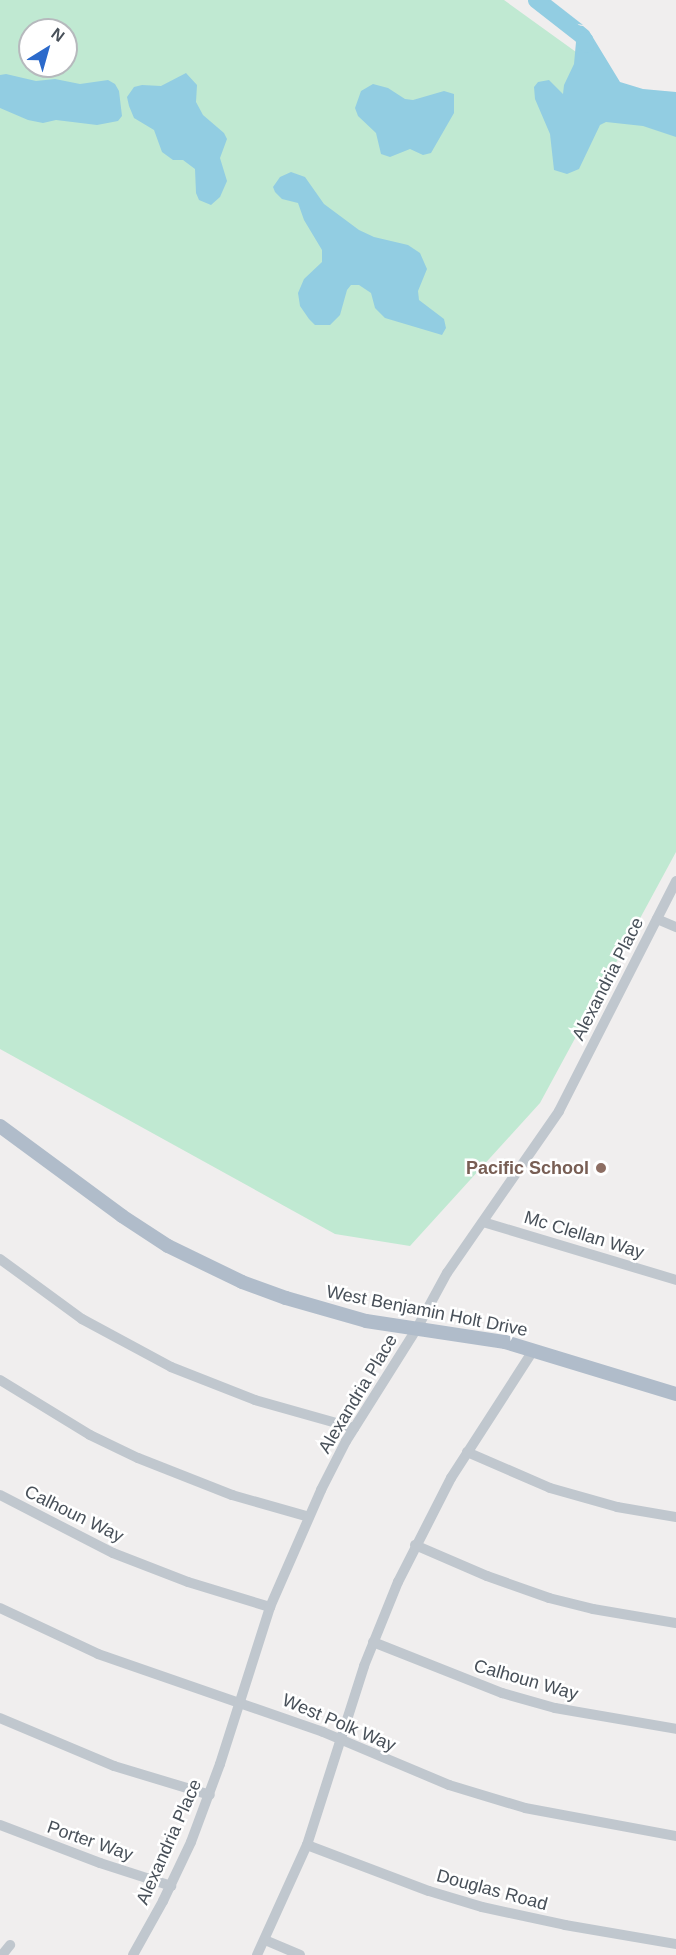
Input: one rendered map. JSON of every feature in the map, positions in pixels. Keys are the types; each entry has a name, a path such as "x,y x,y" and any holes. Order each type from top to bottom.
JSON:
{"main road":[{"name":"West Benjamin Holt Drive","path":"0,1126 122,1216 198,1262 242,1282 330,1312 416,1330 490,1338 676,1394"}],"street":[{"name":"Alexandria Place","path":"133,1955 171,1886 210,1795 270,1607 309,1517 354,1428 416,1330 447,1273 559,1111 676,881"},
{"path":"657,919 676,927"},
{"name":"Mc Clellan Way","path":"483,1222 676,1280"},
{"path":"0,1259 82,1318 171,1367 255,1400 354,1428"},
{"path":"257,1955 307,1845 374,1642 415,1545 467,1452 533,1351"},
{"path":"0,1380 90,1435 138,1458 232,1495 309,1517"},
{"path":"467,1452 550,1488 618,1507 676,1517"},
{"name":"Calhoun Way","path":"0,1495 66,1531 122,1557 188,1582 270,1607"},
{"path":"415,1545 487,1576 549,1598 604,1611 676,1623"},
{"name":"West Polk Way","path":"0,1608 98,1654 239,1701 341,1740 402,1768 484,1797 565,1817 676,1836"},
{"name":"Calhoun Way","path":"374,1642 502,1693 555,1708 676,1729"},
{"path":"0,1718 114,1766 210,1795"},
{"name":"Porter Way","path":"0,1825 88,1859 171,1886"},
{"name":"Douglas Road","path":"307,1845 429,1891 482,1907 554,1923 676,1944"},
{"path":"265,1940 300,1955"},
{"path":"2,1955 10,1945"}],"green space":[{"path":"0,0 504,0 676,124 676,852 540,1103 410,1246 335,1234 0,1049"}],"water":[{"path":"528,0 551,0 583,25 553,19"},
{"path":"576,25 583,26 589,31 620,82 643,89 676,92 676,137 643,126 606,122 600,125 579,169 567,174 554,170 550,134 535,99 534,87 538,82 549,80 563,94 564,85 574,64 576,42 573,32"},
{"path":"186,73 197,85 196,102 203,115 224,133 227,139 220,158 227,181 220,197 211,205 199,200 196,193 195,169 183,160 173,160 162,152 154,130 134,118 127,97 134,87 161,86"},
{"path":"6,74 36,81 55,79 80,84 108,80 115,84 119,91 122,116 118,121 97,125 56,120 43,123 28,120 0,108 0,75"},
{"path":"373,84 388,88 405,99 413,100 444,91 454,94 454,113 431,153 423,155 410,149 390,157 381,154 376,133 358,116 355,108 361,91"},
{"path":"291,172 305,177 324,204 359,230 374,237 408,245 420,253 427,269 418,291 419,300 444,319 446,328 442,335 385,318 375,308 371,293 359,285 351,285 347,290 340,315 330,325 315,325 309,319 300,306 298,293 304,279 322,262 322,250 304,220 298,203 282,199 273,187 280,177"}],"waterway":[{"path":"535,0 585,39 586,45"}],"place":[{"name":"Pacific School","path":"601,1168"}]}
